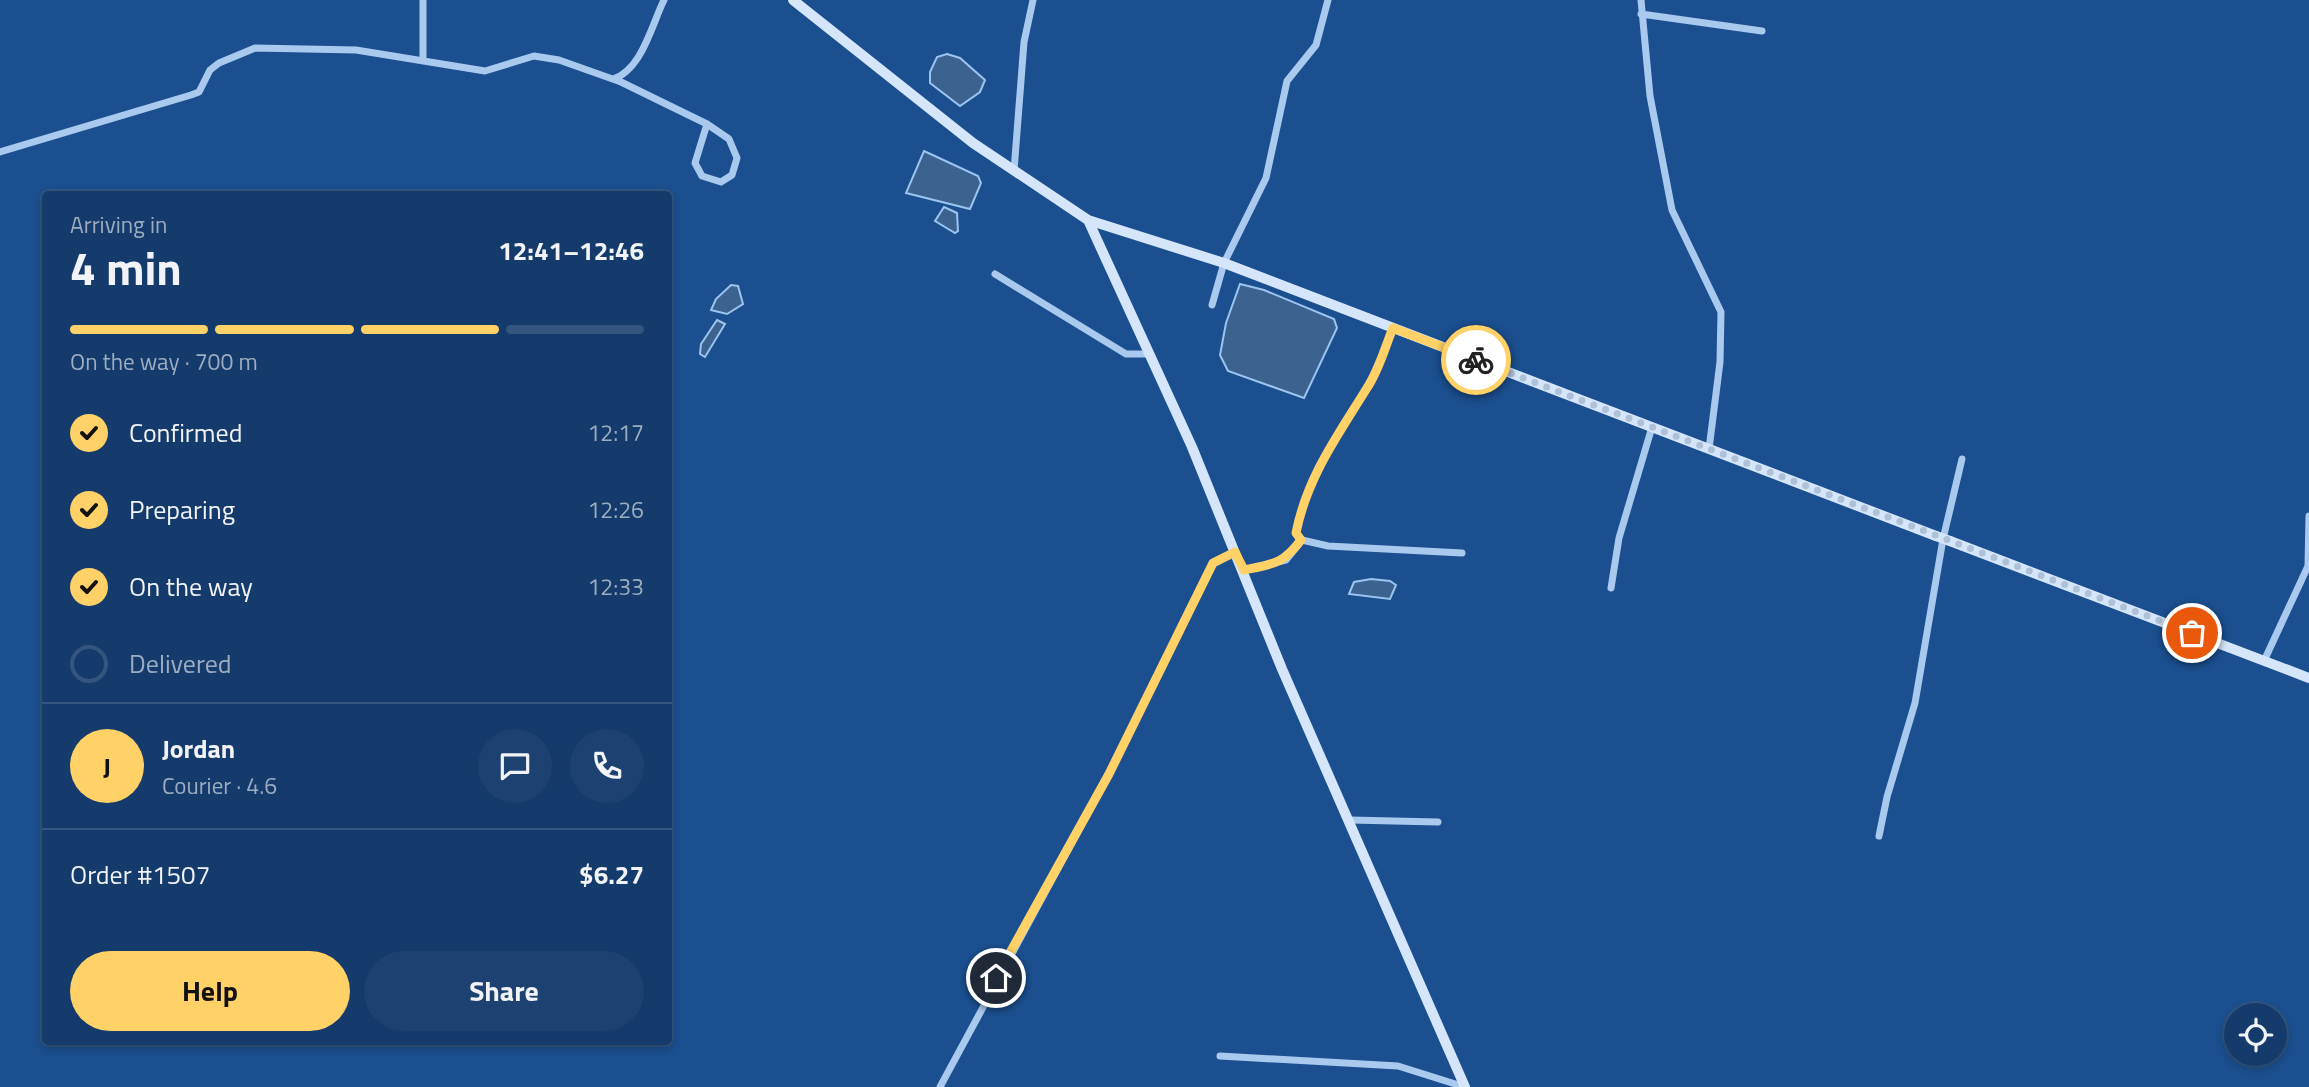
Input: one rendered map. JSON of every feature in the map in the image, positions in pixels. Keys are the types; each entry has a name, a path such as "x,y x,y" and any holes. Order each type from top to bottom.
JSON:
{"main road":[{"path":"793,0 1014,172 1088,220 1224,263 2309,678"},
{"path":"1088,220 1147,354 1192,447 1282,669 1465,1087"}],"street":[{"path":"423,0 423,59"},
{"path":"613,79 623,76 646,44 664,0"},
{"path":"1014,172 1024,41 1033,0"},
{"path":"1212,304 1224,263 1266,178 1287,81 1316,44 1328,0"},
{"path":"1641,0 1650,96 1672,210 1721,312 1720,362 1709,449"},
{"path":"1641,14 1762,31"},
{"path":"0,152 199,92 210,70 219,63 255,48 356,50 485,71 534,56 559,60 613,79 707,124 729,139 737,158 732,175 720,182 702,176 695,163 707,124"},
{"path":"995,274 1126,354 1147,354"},
{"path":"1393,328 1369,386 1315,472 1296,533 1301,540 1328,546 1462,553"},
{"path":"1611,588 1619,538 1652,427"},
{"path":"1879,836 1887,797 1915,703 1943,539 1962,459"},
{"path":"2264,661 2308,566 2309,516"},
{"path":"1244,570 1286,560 1301,540"},
{"path":"940,1087 1109,774 1213,563 1235,552"},
{"path":"1350,820 1437,822"},
{"path":"1220,1056 1398,1066 1465,1087"}],"water":[{"path":"947,54 960,58 985,80 980,92 960,106 930,83 930,72 937,57"},
{"path":"924,151 978,176 981,183 970,209 906,193"},
{"path":"944,207 957,213 958,231 955,233 935,221"},
{"path":"1240,284 1264,290 1334,319 1337,328 1304,398 1228,371 1220,355 1226,323"},
{"path":"731,285 738,286 743,304 727,314 711,310 716,299"},
{"path":"717,320 725,324 705,357 700,354 701,344"},
{"path":"1371,579 1390,581 1396,585 1390,599 1349,594 1354,582"}],"way so far":[{"path":"1476,360 2192,633"}],"route":[{"path":"996,978 1109,774 1213,563 1235,552 1244,570 1268,565 1286,560 1301,540 1296,533 1298,520 1315,472 1369,386 1393,328 1476,360"}]}
